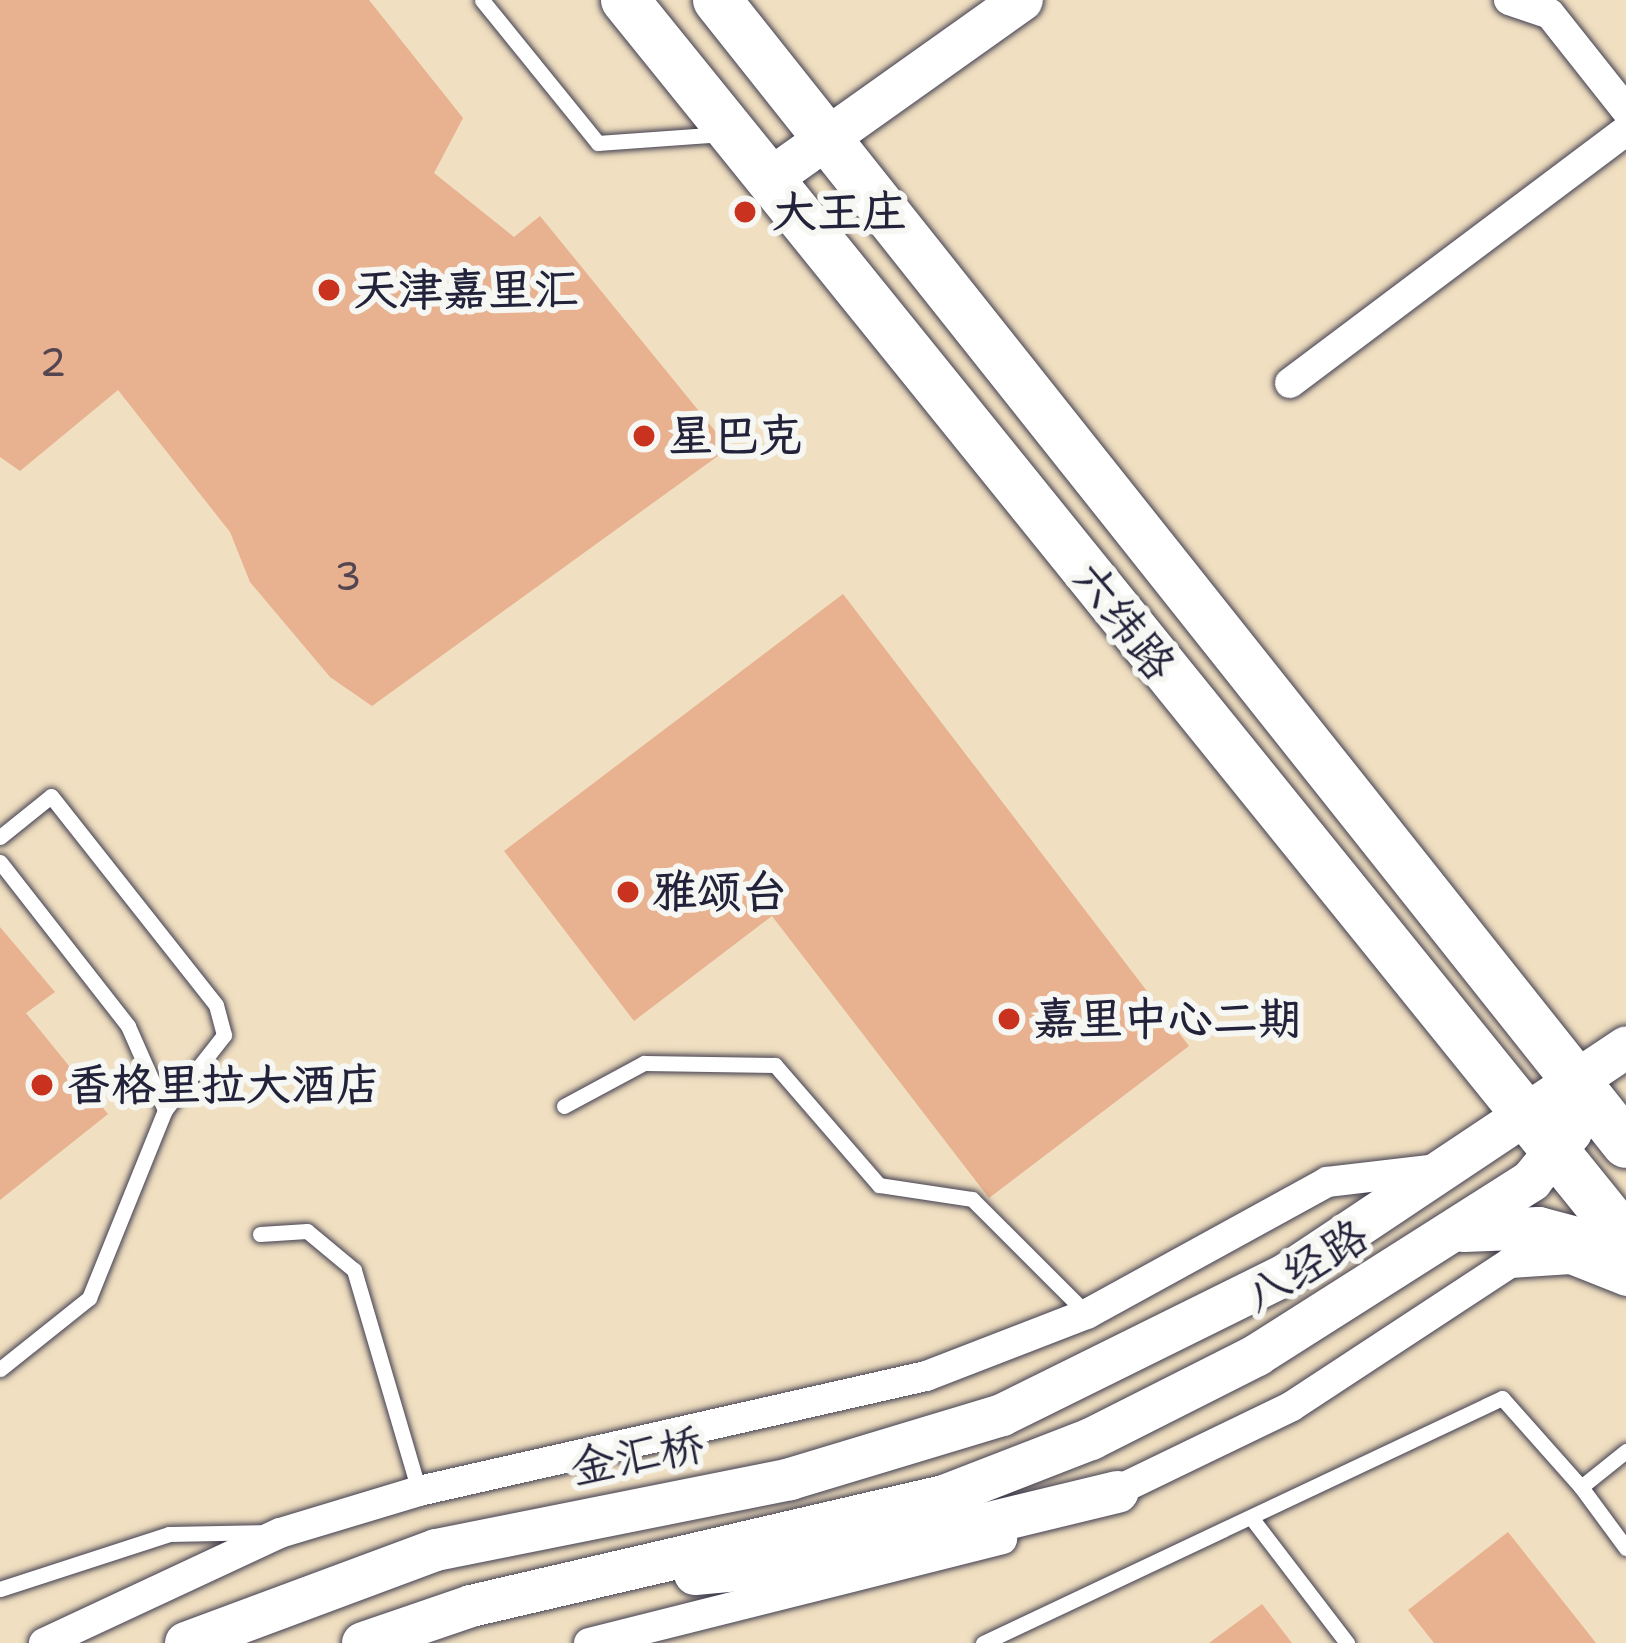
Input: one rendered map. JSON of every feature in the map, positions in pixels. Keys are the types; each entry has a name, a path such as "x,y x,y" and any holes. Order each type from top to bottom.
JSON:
{"main road":[{"name":"六纬路","path":"625,0 1521,1119 1626,1240"},
{"name":"六纬路","path":"717,0 1626,1144"},
{"path":"770,179 1022,0"},
{"name":"八经路","path":"1108,1370 1450,1168 1626,1048"},
{"path":"1555,1161 1577,1083"},
{"name":"八经路","path":"616,1572 880,1514 1021,1469 1256,1355 1463,1231 1555,1161"},
{"path":"1463,1231 1539,1228 1626,1251"},
{"name":"金汇桥","path":"185,1643 436,1550 886,1456 1108,1370"},
{"path":"363,1643 616,1572 828,1562 1118,1492"}],"street":[{"path":"1515,1 1550,14 1626,110"},
{"path":"1290,383 1626,131"},
{"path":"44,1643 280,1533 418,1491 812,1407 1087,1314 1328,1183 1450,1168"},
{"path":"592,1643 854,1584 1118,1492 1292,1406 1510,1263 1555,1256 1626,1281"}],"lane":[{"path":"482,0 598,142 733,134"},
{"path":"0,837 51,796 216,1005 224,1035 165,1110 89,1298 0,1369"},
{"path":"0,862 128,1026 165,1110"},
{"path":"564,1106 644,1064 775,1065 878,1186 972,1199 1087,1314"},
{"path":"260,1234 307,1232 354,1270 418,1491"},
{"path":"983,1643 1253,1520 1502,1398 1581,1487 1626,1548"},
{"path":"1581,1487 1626,1451"},
{"path":"1253,1520 1347,1643"},
{"path":"0,1589 169,1534 280,1533"}],"building":[{"name":"天津嘉里汇","path":"0,0 369,0 463,118 434,173 514,237 540,216 729,448 372,706 330,677 250,582 230,532 118,390 20,471 0,457"},
{"path":"843,594 1189,1046 989,1198 772,916 634,1021 504,851"},
{"name":"香格里拉大酒店","path":"0,927 55,992 26,1013 108,1114 0,1200"},
{"path":"1508,1532 1596,1643 1434,1643 1408,1610"},
{"path":"1262,1604 1292,1643 1209,1643"}],"place":[{"name":"大王庄","path":"745,212"},
{"name":"天津嘉里汇","path":"329,290"},
{"name":"星巴克","path":"644,436"},
{"name":"雅颂台","path":"628,892"},
{"name":"嘉里中心二期","path":"1009,1019"},
{"name":"香格里拉大酒店","path":"42,1085"}]}
